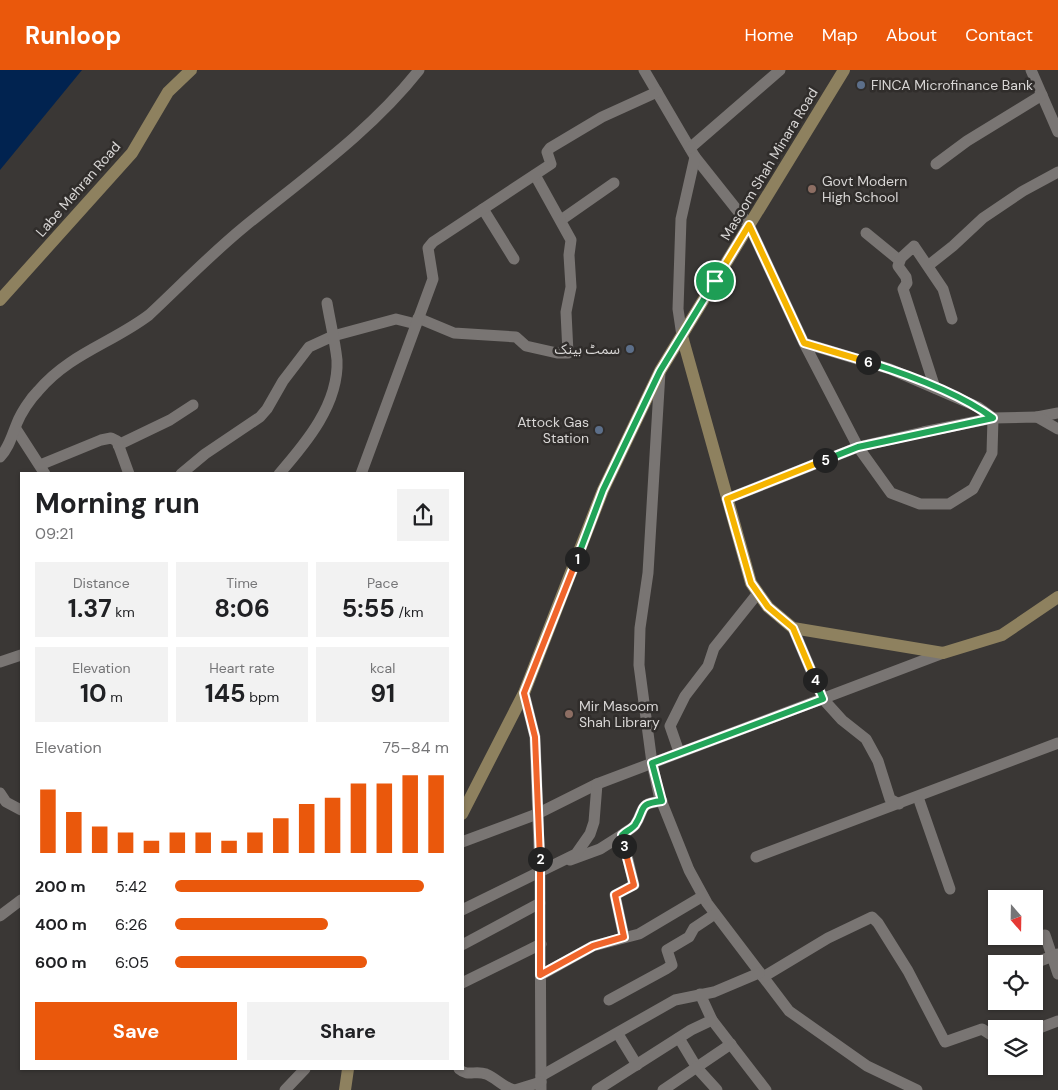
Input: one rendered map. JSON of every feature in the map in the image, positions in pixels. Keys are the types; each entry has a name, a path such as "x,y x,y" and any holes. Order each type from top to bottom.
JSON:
{"street":[{"name":"Labe Mehran Road","path":"0,300 132,153 168,92 191,70"},
{"path":"0,457 5,452 17,423 36,392 61,367 134,326 149,315 242,229 345,145 404,89 419,70"},
{"path":"644,70 692,152 749,225 804,343 858,447 891,493 920,504 949,504 973,489 992,453 993,418"},
{"path":"780,70 692,152 681,219 678,309 682,336 751,583 768,607 793,628 823,699 842,720 866,739 878,761 890,799 899,804"},
{"name":"Masoom Shah Minara Road","path":"464,810 524,693 603,490 660,371 844,70"},
{"path":"1031,70 1058,132"},
{"path":"362,472 433,279 428,248 433,242 551,164 547,152 550,148 602,117 656,92"},
{"path":"936,164 967,141 1042,95"},
{"path":"929,265 984,218 1023,191 1058,172"},
{"path":"183,472 205,454 260,417 267,409 283,381 309,347 332,336 396,319 417,321 454,333 516,337 526,346 568,353 566,312 570,287 569,255 571,240 535,175"},
{"path":"561,220 614,183"},
{"path":"483,209 514,259"},
{"path":"866,233 899,260"},
{"path":"935,388 903,289 907,283 898,266 899,260 914,246 929,265 946,294 952,319"},
{"path":"280,472 312,434 325,410 336,374 337,360 327,303"},
{"path":"804,343 890,369 978,407 993,418"},
{"path":"660,371 648,573 640,628 640,665 652,763 662,801 689,870 703,896 789,1011 867,1066 917,1090"},
{"path":"118,445 170,420 193,405"},
{"path":"727,499 858,447 993,418 1037,417 1058,413"},
{"path":"1037,417 1058,429"},
{"path":"16,428 42,469 101,440 111,438 117,441 128,472"},
{"path":"679,752 670,726 685,696 708,666 714,648 758,593"},
{"path":"464,841 537,814 597,784 679,752 943,653 1002,635 1058,597"},
{"path":"793,628 943,653"},
{"path":"0,662 20,655"},
{"path":"524,693 535,737 540,874 541,1083"},
{"path":"756,857 1058,743"},
{"path":"568,860 576,854 590,834 596,814 597,784"},
{"path":"0,793 6,802 20,809"},
{"path":"918,797 950,889"},
{"path":"464,909 568,860 594,852 622,835 635,824 642,806 648,802 662,801"},
{"path":"622,835 634,885 615,895 624,937"},
{"path":"540,975 593,946 638,934 703,896"},
{"path":"0,916 20,901"},
{"path":"464,944 540,903"},
{"path":"609,1000 672,965 667,950 689,937 694,928 715,914"},
{"path":"460,1070 465,1074 487,1074 504,1087 515,1090 541,1083 675,1000 714,992 761,975 828,938 872,917 878,922 908,972 945,1042 982,1029 988,1033"},
{"path":"1044,935 1055,955 1058,974"},
{"path":"464,982 540,944"},
{"path":"1043,960 1055,955"},
{"path":"700,994 712,1020 766,1090"},
{"path":"597,1090 679,1038 712,1020"},
{"path":"1043,1027 1058,1021"},
{"path":"618,1034 637,1065"},
{"path":"679,1038 697,1068 717,1090"},
{"path":"665,1090 731,1044"},
{"path":"285,1090 304,1070"},
{"path":"345,1090 348,1070"}],"water":[{"path":"0,70 82,70 0,170"}],"place":[{"name":"FINCA Microfinance Bank","path":"861,85"},
{"name":"Govt Modern High School","path":"812,189"},
{"name":"سمٹ بینک","path":"630,349"},
{"name":"Attock Gas Station","path":"599,430"},
{"name":"Mir Masoom Shah Library","path":"569,714"}],"route":[{"path":"749,225 804,343 890,369 978,407 993,418 858,447 727,499 751,583 768,607 793,628 823,699 652,763 662,801 648,802 642,806 635,824 622,835 634,885 615,895 624,937 593,946 540,975 540,874 535,737 524,693 603,490 660,371 715,281 749,225"}]}
